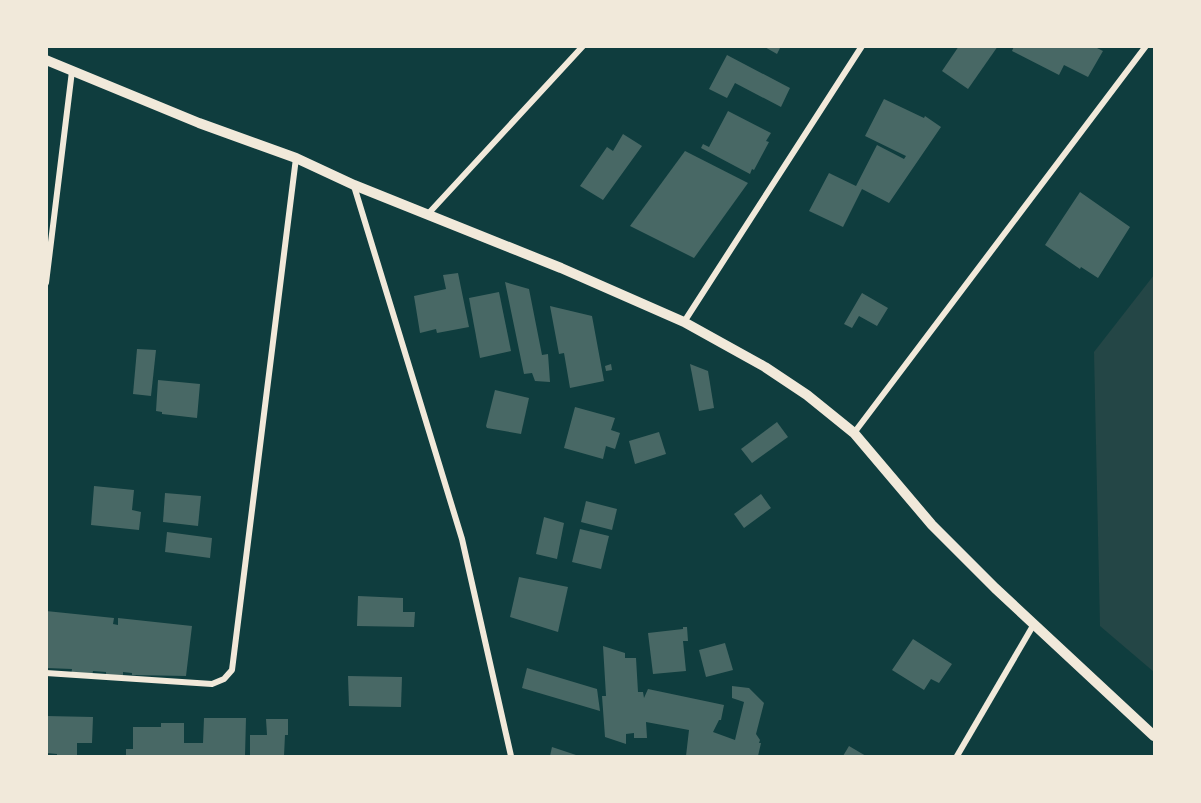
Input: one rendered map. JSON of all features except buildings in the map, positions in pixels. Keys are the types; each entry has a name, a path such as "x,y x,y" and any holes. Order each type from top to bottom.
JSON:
{"street":[{"path":"428,214 583,46"},
{"path":"684,322 862,46"},
{"path":"854,433 1146,46"},
{"path":"46,60 199,123 297,158 354,185 561,268 684,322 765,367 807,394 854,433 932,525 995,588 1155,736"},
{"path":"46,283 72,71"},
{"path":"46,673 212,684 224,679 232,670 297,158"},
{"path":"354,185 462,539 511,756"},
{"path":"957,756 1034,624"}],"shaded area":[{"path":"1154,275 1154,672 1100,626 1094,352"}]}
